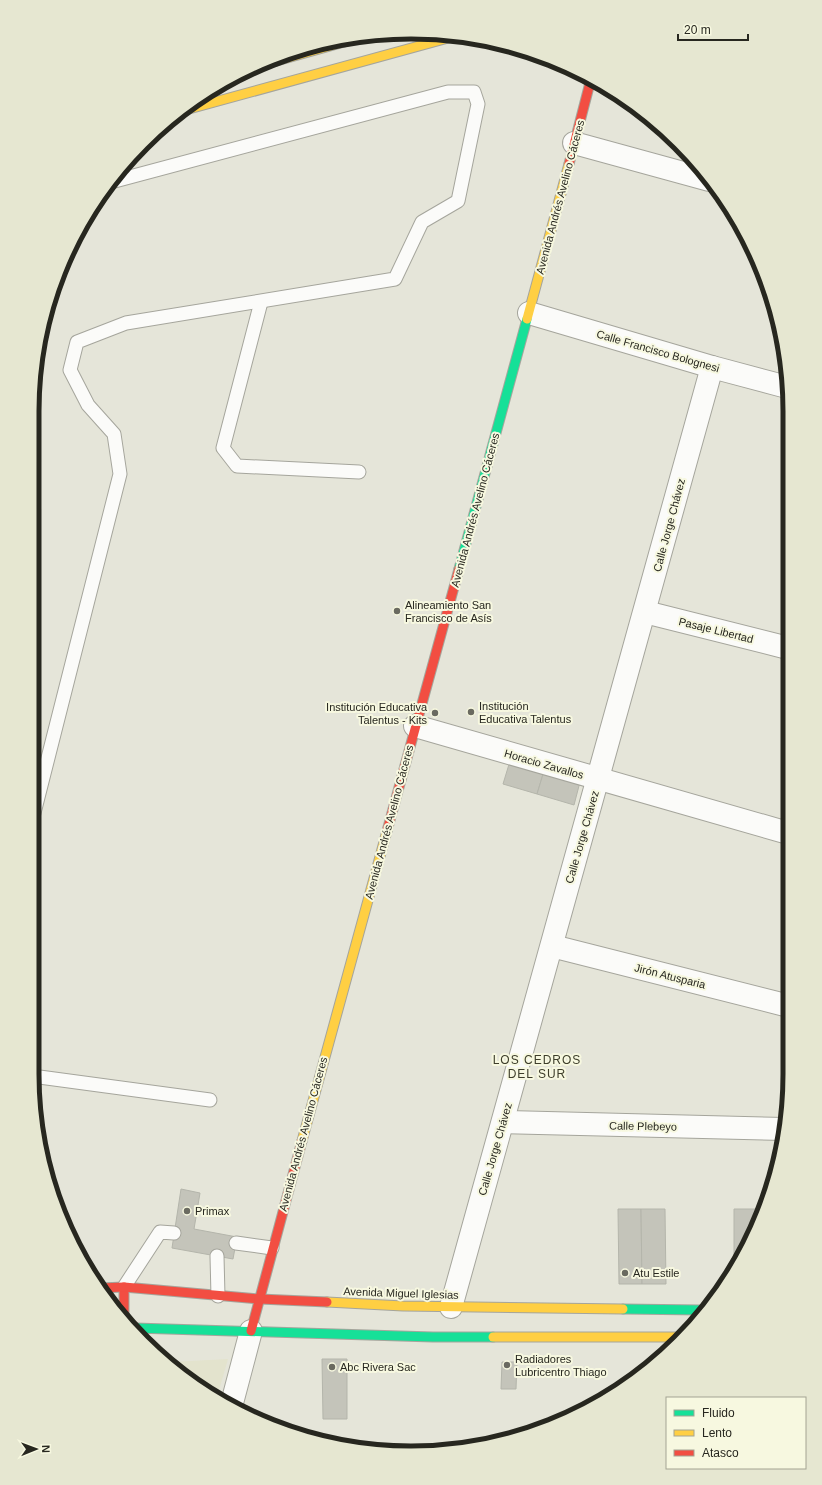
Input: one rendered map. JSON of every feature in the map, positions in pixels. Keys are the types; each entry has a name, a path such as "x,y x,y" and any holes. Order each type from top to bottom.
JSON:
{"street":[{"path":"198,107 439,40"},
{"name":"Avenida Andrés Avelino Cáceres","path":"233,1400 272,1248 590,85"},
{"path":"574,143 700,178"},
{"name":"Calle Francisco Bolognesi","path":"529,313 712,367 782,386"},
{"name":"Calle Jorge Chávez","path":"451,1307 712,367"},
{"name":"Pasaje Libertad","path":"645,612 783,647"},
{"name":"Horacio Zavallos","path":"415,726 783,833"},
{"name":"Jirón Atusparia","path":"552,946 783,1004"},
{"name":"Calle Plebeyo","path":"503,1122 779,1129"},
{"path":"124,1287 124,1310"},
{"name":"Avenida Miguel Iglesias","path":"107,1288 124,1287 260,1299 402,1306 698,1310"},
{"path":"140,1328 433,1337 674,1337"}],"lane":[{"path":"39,794 120,474 114,434 88,405 70,370 77,342 126,323 395,279 422,222 458,201 478,104 474,92 448,92 120,180"},
{"path":"261,302 223,448 237,466 359,472"},
{"path":"39,1077 210,1100"},
{"path":"124,1287 160,1232 174,1233"},
{"path":"236,1242 272,1248"},
{"path":"217,1256 218,1296"}],"shaded area":[{"path":"228,1359 218,1392 204,1383 176,1362"}],"building":[{"path":"510,761 544,771 537,794 503,784"},
{"path":"544,771 580,782 574,805 537,794"},
{"name":"Primax","path":"181,1189 200,1193 194,1229 237,1237 233,1259 172,1248"},
{"path":"618,1209 641,1209 642,1284 619,1284"},
{"path":"641,1209 665,1209 666,1284 642,1284"},
{"path":"734,1209 756,1209 755,1216 745,1239 734,1258"},
{"path":"322,1359 347,1359 347,1419 323,1419"},
{"path":"502,1362 517,1362 516,1389 501,1389"}],"traffic: fast":[{"path":"459,569 527,319"},
{"path":"623,1309 698,1310"},
{"path":"140,1328 433,1337 493,1337"}],"traffic: slow":[{"path":"198,107 439,40"},
{"path":"527,319 569,164"},
{"path":"302,1141 387,831"},
{"path":"327,1302 403,1306 623,1309"},
{"path":"493,1337 674,1337"}],"traffic: jam":[{"path":"569,164 590,85"},
{"path":"387,831 459,569"},
{"path":"251,1331 302,1141"},
{"path":"124,1287 124,1310"},
{"path":"107,1288 124,1287 260,1299 327,1302"}],"place":[{"name":"Alineamiento San Francisco de Asís","path":"397,611"},
{"name":"Institución Educativa Talentus","path":"471,712"},
{"name":"Institución Educativa Talentus - Kits","path":"435,713"},
{"name":"Primax","path":"187,1211"},
{"name":"Atu Estile","path":"625,1273"},
{"name":"Radiadores Lubricentro Thiago","path":"507,1365"},
{"name":"Abc Rivera Sac","path":"332,1367"}],"district":[{"name":"LOS CEDROS DEL SUR","path":"537,1067"}]}
